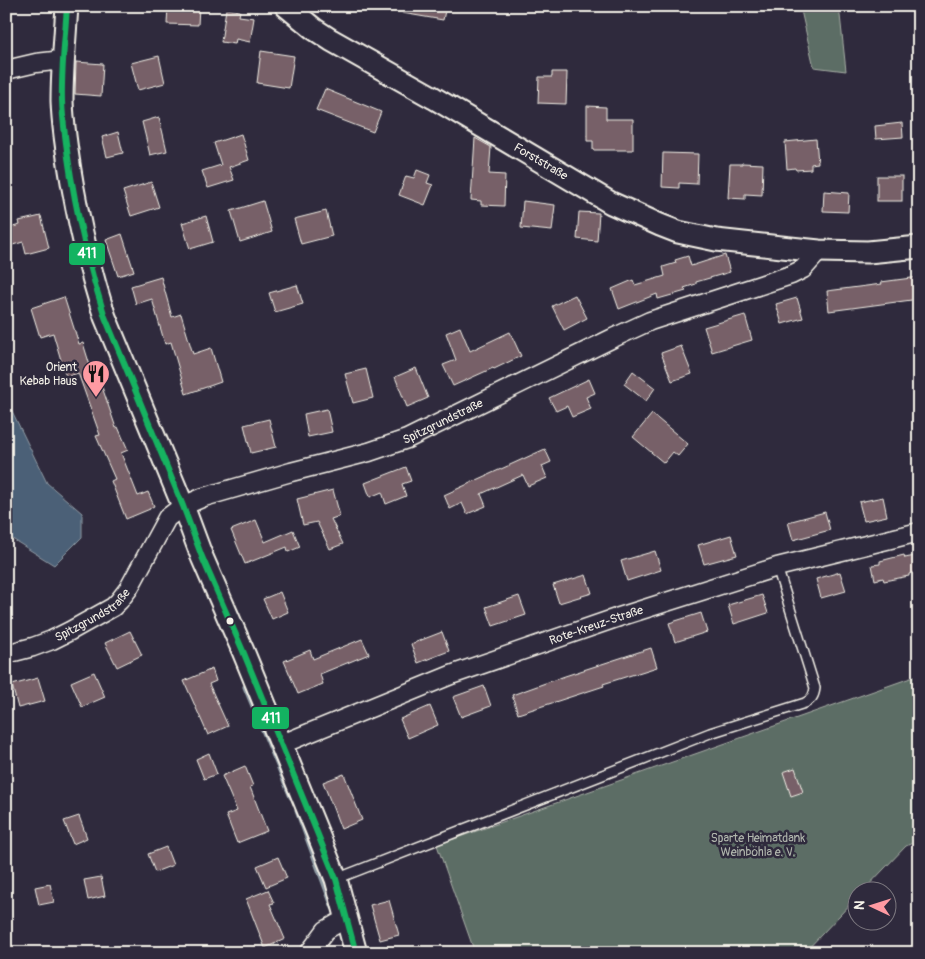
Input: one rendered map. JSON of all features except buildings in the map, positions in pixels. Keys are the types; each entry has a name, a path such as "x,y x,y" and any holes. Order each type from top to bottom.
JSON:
{"street":[{"path":"67,6 62,102 65,143 78,215 96,288 105,317 202,557 282,744 336,879 356,953"},
{"name":"Forststraße","path":"286,6 331,40 627,211 678,232 716,240 819,251"},
{"path":"6,70 36,63 63,60"},
{"path":"819,251 868,252 919,247"},
{"name":"Spitzgrundstraße","path":"6,654 52,640 113,607 129,588 167,518 183,506 204,497 369,452 407,439 650,321 792,275 803,268 819,251"},
{"name":"Rote-Kreuz-Straße","path":"282,744 451,675 619,617 777,567 919,532"},
{"path":"309,953 326,930 347,918"}],"lane":[{"path":"336,879 710,732 811,700 815,688 777,567"}],"green space":[{"path":"800,6 839,6 846,71 814,67"},
{"name":"Sparte Heimatdank Weinböhla e. V.","path":"919,675 919,840 906,846 872,882 848,882 848,907 804,953 475,953 437,845"}],"water":[{"path":"6,404 9,405 47,483 82,513 82,537 54,565 6,535"}],"waterway":[{"path":"245,687 291,797"},
{"path":"297,811 333,908"}],"transit line":[{"name":"411","path":"67,6 62,78 64,130 78,212 90,265 105,317 202,557 243,651 336,879 356,953"}],"place":[{"name":"Orient Kebab Haus","path":"96,398"}]}
